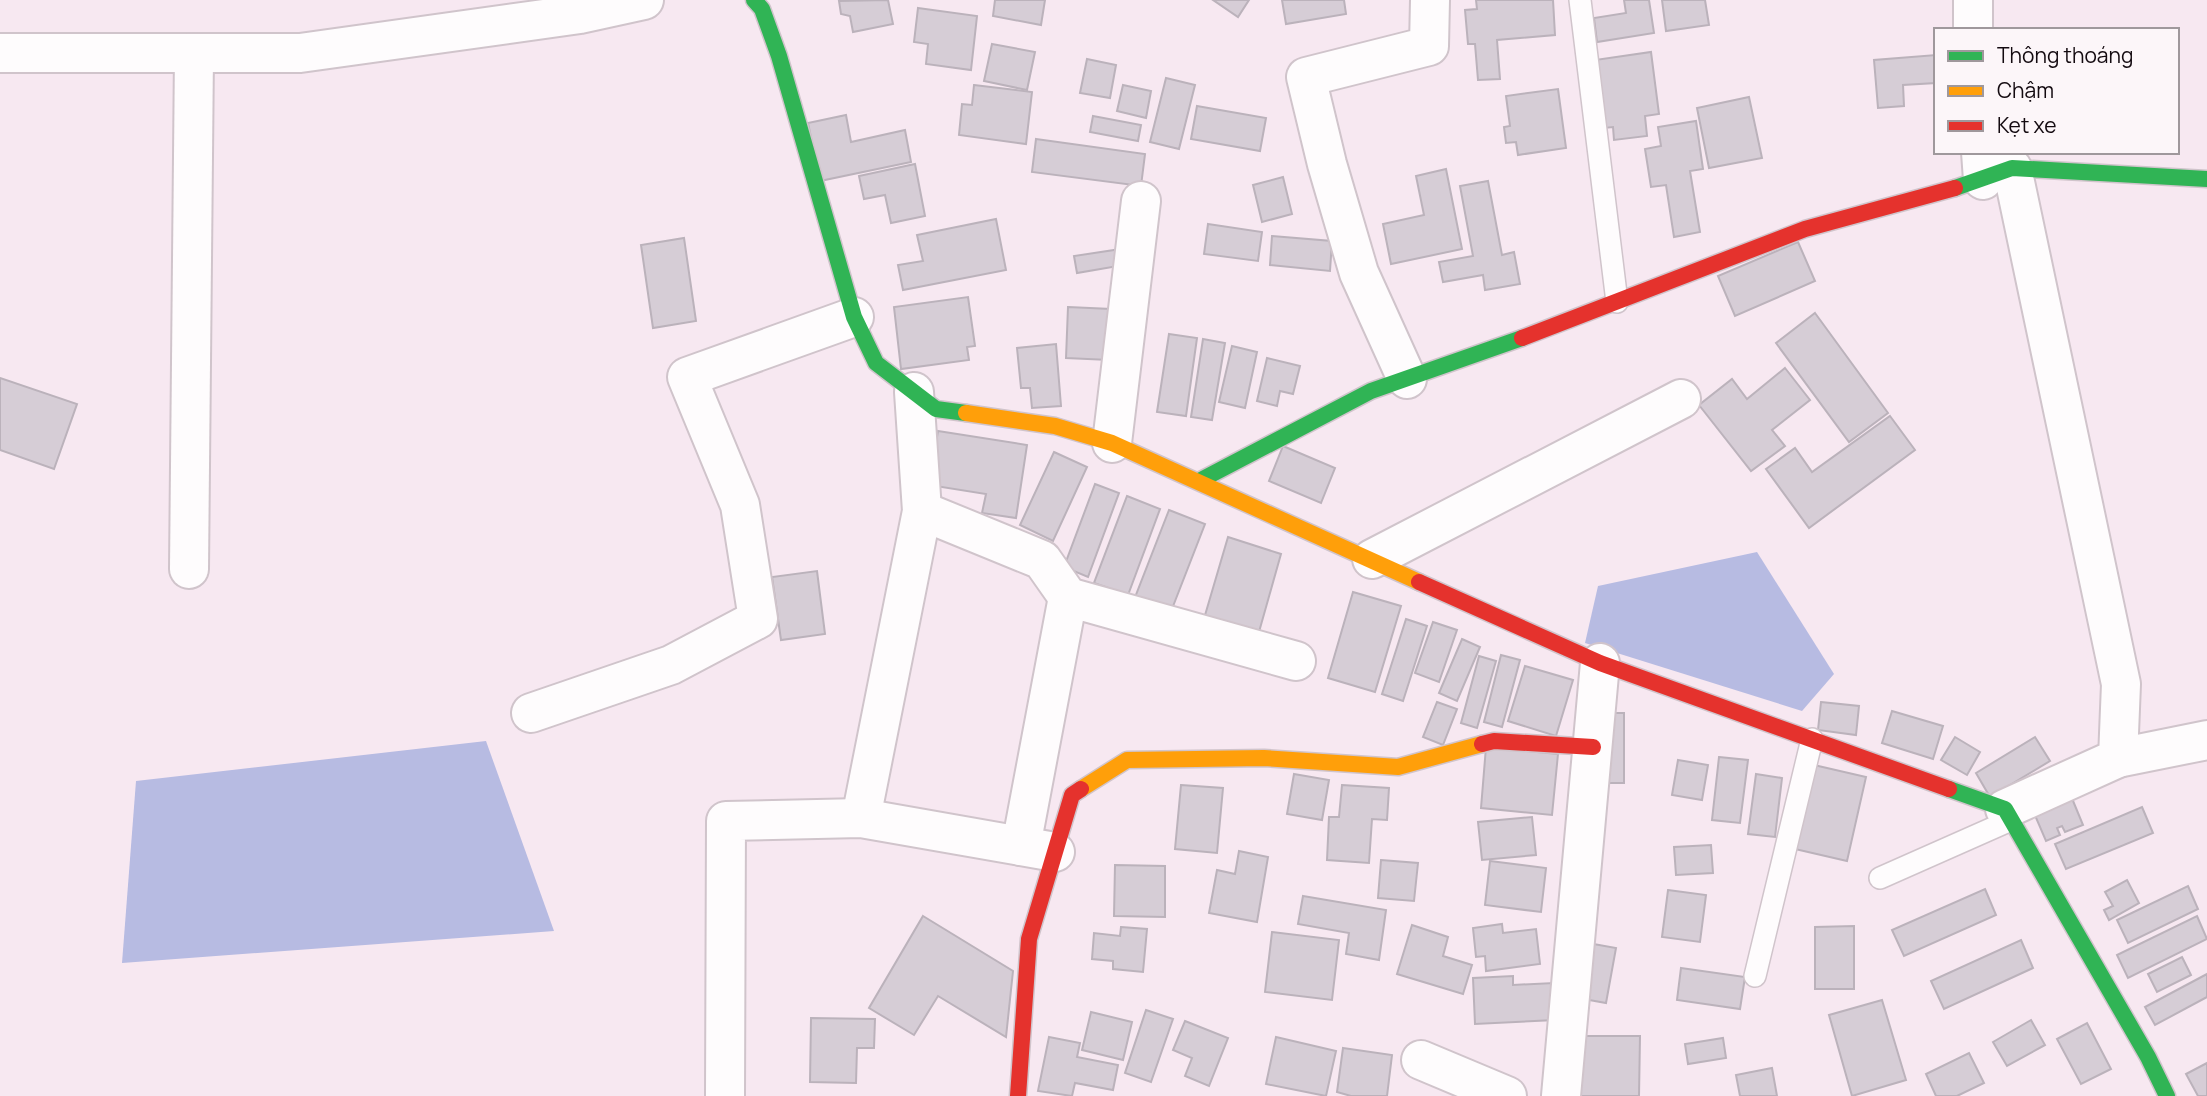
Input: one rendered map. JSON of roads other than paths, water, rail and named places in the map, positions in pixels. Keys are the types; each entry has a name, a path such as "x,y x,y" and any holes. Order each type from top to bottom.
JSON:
{"street":[{"path":"0,53 300,53 578,7 643,0"},
{"path":"754,0 762,9 779,56 854,317 876,363 936,409 1055,426 1112,443 1600,663 2008,815 2148,1057 2167,1096"},
{"path":"1407,379 1359,273 1327,164 1306,77 1429,46 1430,0"},
{"path":"1973,0 1973,28"},
{"path":"189,569 194,53"},
{"path":"1199,481 1371,391 1617,302 1805,229 1992,167 2207,179"},
{"path":"1992,167 2121,684 2118,758"},
{"path":"1112,443 1142,201"},
{"path":"531,713 671,666 758,619 740,505 687,377 854,317"},
{"path":"861,818 922,511 914,392"},
{"path":"1372,559 1681,399"},
{"path":"922,511 1042,560 1068,597 1296,660"},
{"path":"1018,1096 1038,849 1068,597"},
{"path":"1562,1096 1600,663"},
{"path":"2008,815 2118,758 2207,740"},
{"path":"1038,849 1072,795 1127,760 1264,758 1398,767 1494,741 1593,747"},
{"path":"725,1096 726,821 861,818 1038,849"},
{"path":"1421,1060 1507,1096"}],"lane":[{"path":"1580,0 1617,302"},
{"path":"1755,976 1812,740"},
{"path":"1880,878 2008,815"}],"water":[{"path":"1757,552 1834,674 1802,711 1585,643 1598,586"},
{"path":"486,741 554,931 122,963 136,781"}]}
